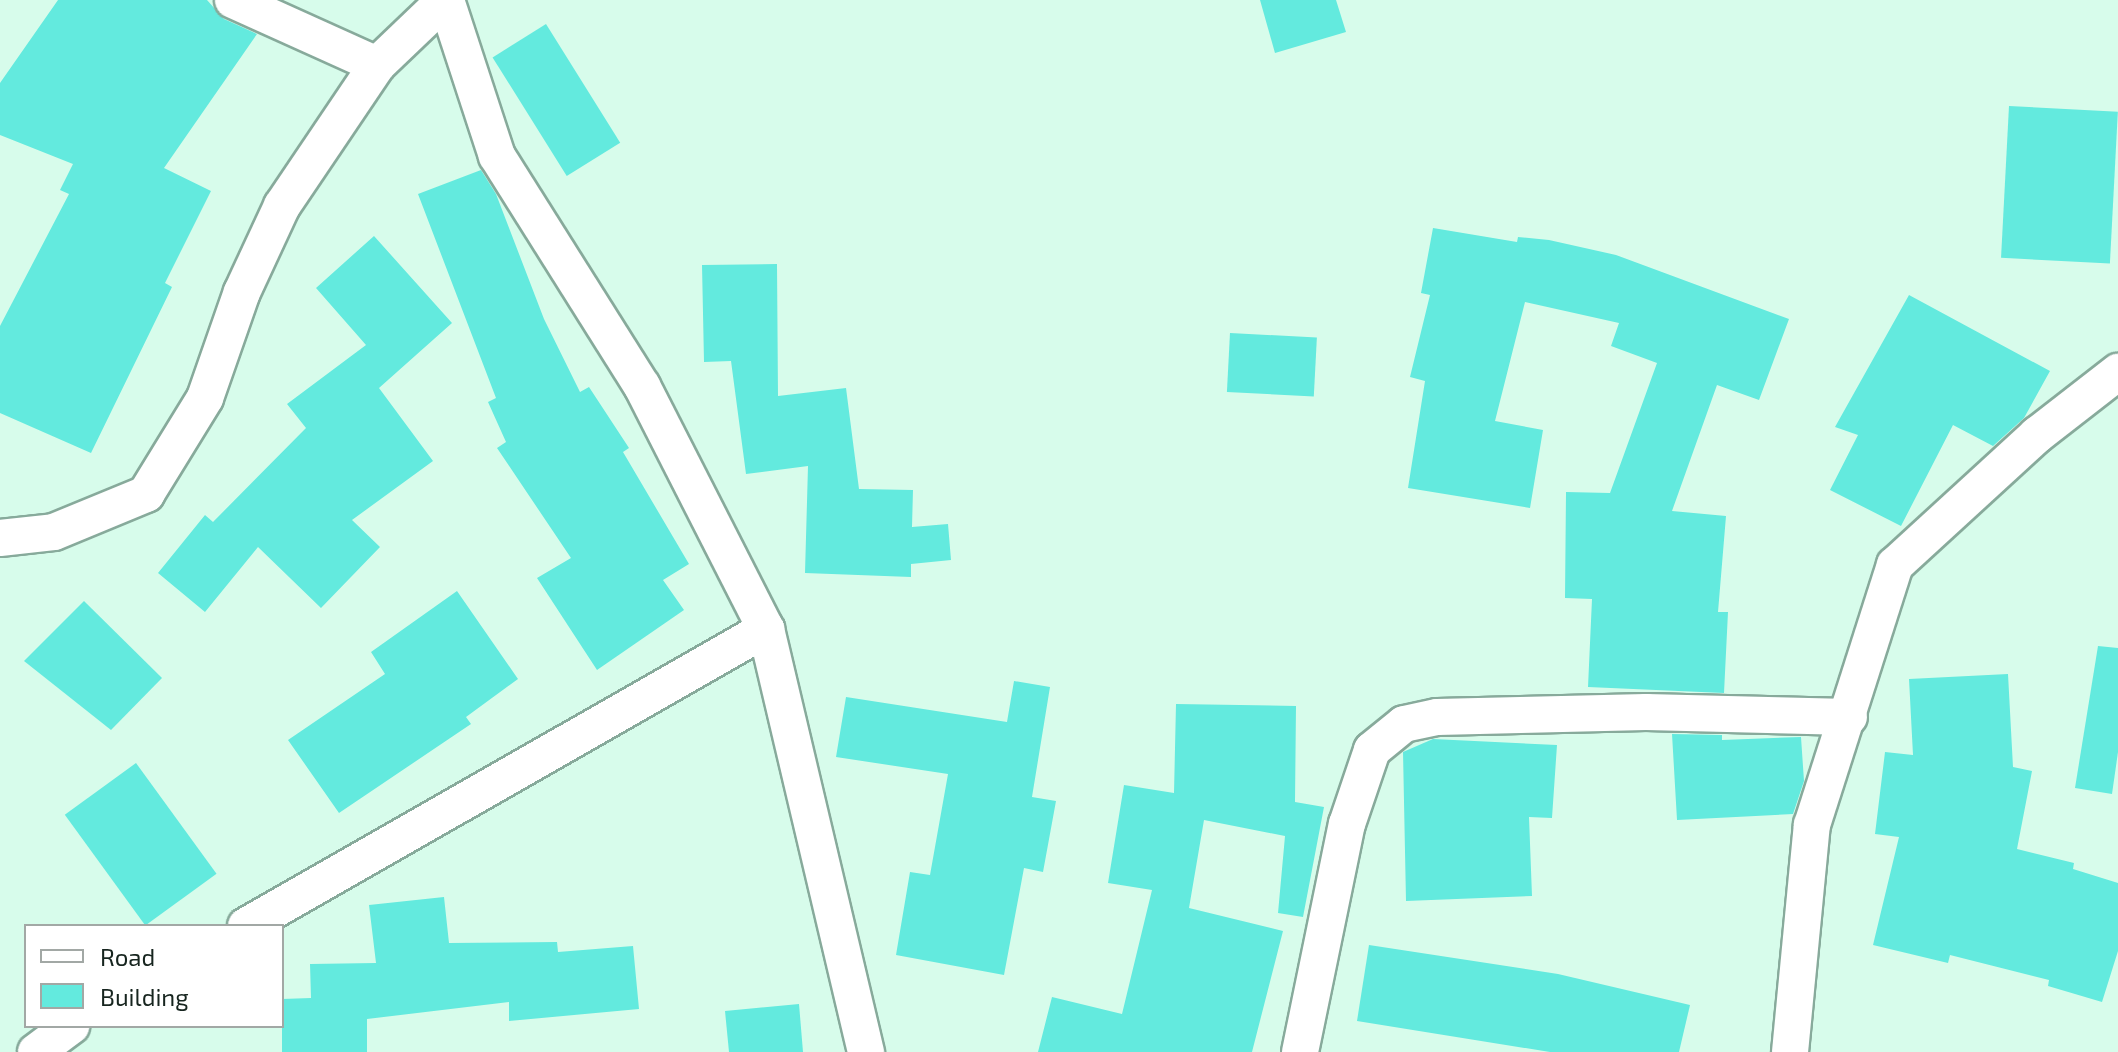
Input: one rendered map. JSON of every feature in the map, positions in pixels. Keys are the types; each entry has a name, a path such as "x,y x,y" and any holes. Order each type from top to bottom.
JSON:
{"street":[{"path":"233,0 377,65"},
{"path":"0,538 54,532 146,494 205,398 242,292 282,206 377,65 445,0 497,156 642,386 766,629 866,1052"},
{"path":"1790,1052 1812,825 1849,717 1895,565 2037,435 2118,372"},
{"path":"250,924 766,629"},
{"path":"1300,1052 1347,824 1372,750 1404,724 1437,717 1646,712 1849,717"},
{"path":"36,1052 68,1028"}],"building":[{"path":"58,0 207,0 224,19 257,34 164,168 211,191 165,283 172,287 91,453 0,413 0,326 69,194 60,190 73,164 0,135 0,83"},
{"path":"1260,0 1336,0 1346,32 1275,53"},
{"path":"546,24 620,143 567,176 493,57"},
{"path":"2009,106 2118,112 2110,263 2001,258"},
{"path":"481,170 496,194 544,319 580,392 589,387 629,448 623,452 689,564 663,580 684,610 597,670 537,578 571,558 497,448 506,442 488,402 496,398 418,194"},
{"path":"1433,228 1517,242 1518,237 1549,240 1616,255 1789,319 1759,400 1717,385 1672,511 1726,516 1718,612 1728,612 1724,693 1588,687 1592,599 1565,598 1566,492 1610,493 1657,363 1611,346 1619,323 1525,302 1495,421 1543,430 1530,508 1408,488 1425,381 1410,377 1430,295 1421,293"},
{"path":"374,236 452,323 379,388 433,461 352,520 380,547 321,608 258,547 205,612 158,573 205,515 213,522 306,428 287,404 366,345 316,288"},
{"path":"777,264 778,396 846,388 859,489 913,490 912,527 948,524 951,560 911,564 911,577 805,573 808,466 746,474 731,361 704,362 702,265"},
{"path":"1909,295 2050,371 2024,418 1993,446 1953,425 1901,526 1830,490 1858,435 1835,427"},
{"path":"1230,333 1317,338 1314,396 1227,392"},
{"path":"457,591 518,679 466,717 471,724 339,813 288,740 385,674 371,652"},
{"path":"84,601 162,678 111,730 24,661"},
{"path":"2098,646 2118,648 2118,752 2112,794 2075,788"},
{"path":"2008,674 2013,767 2032,771 2017,849 2074,863 2073,869 2118,883 2118,951 2102,1002 2048,986 2049,980 1950,955 1948,963 1873,945 1899,837 1875,834 1885,752 1913,755 1909,679"},
{"path":"1014,681 1050,687 1032,797 1056,801 1043,872 1024,868 1004,975 896,955 910,872 930,875 948,774 836,757 846,697 1007,722"},
{"path":"1176,704 1296,706 1295,802 1324,807 1303,917 1278,913 1285,836 1204,820 1189,908 1283,931 1252,1052 1038,1052 1052,997 1122,1014 1152,890 1108,883 1124,785 1174,793"},
{"path":"1672,734 1722,735 1722,740 1801,737 1804,781 1793,814 1677,820"},
{"path":"1433,739 1557,745 1552,818 1529,817 1532,896 1406,901 1403,752"},
{"path":"136,763 217,874 144,924 65,815"},
{"path":"444,897 449,943 557,942 558,952 633,946 639,1009 509,1021 509,1002 367,1019 367,1052 282,1052 284,999 311,998 310,964 376,963 369,905"},
{"path":"1369,945 1558,974 1690,1005 1679,1052 1550,1052 1357,1021"},
{"path":"799,1004 803,1052 729,1052 725,1011"}]}
